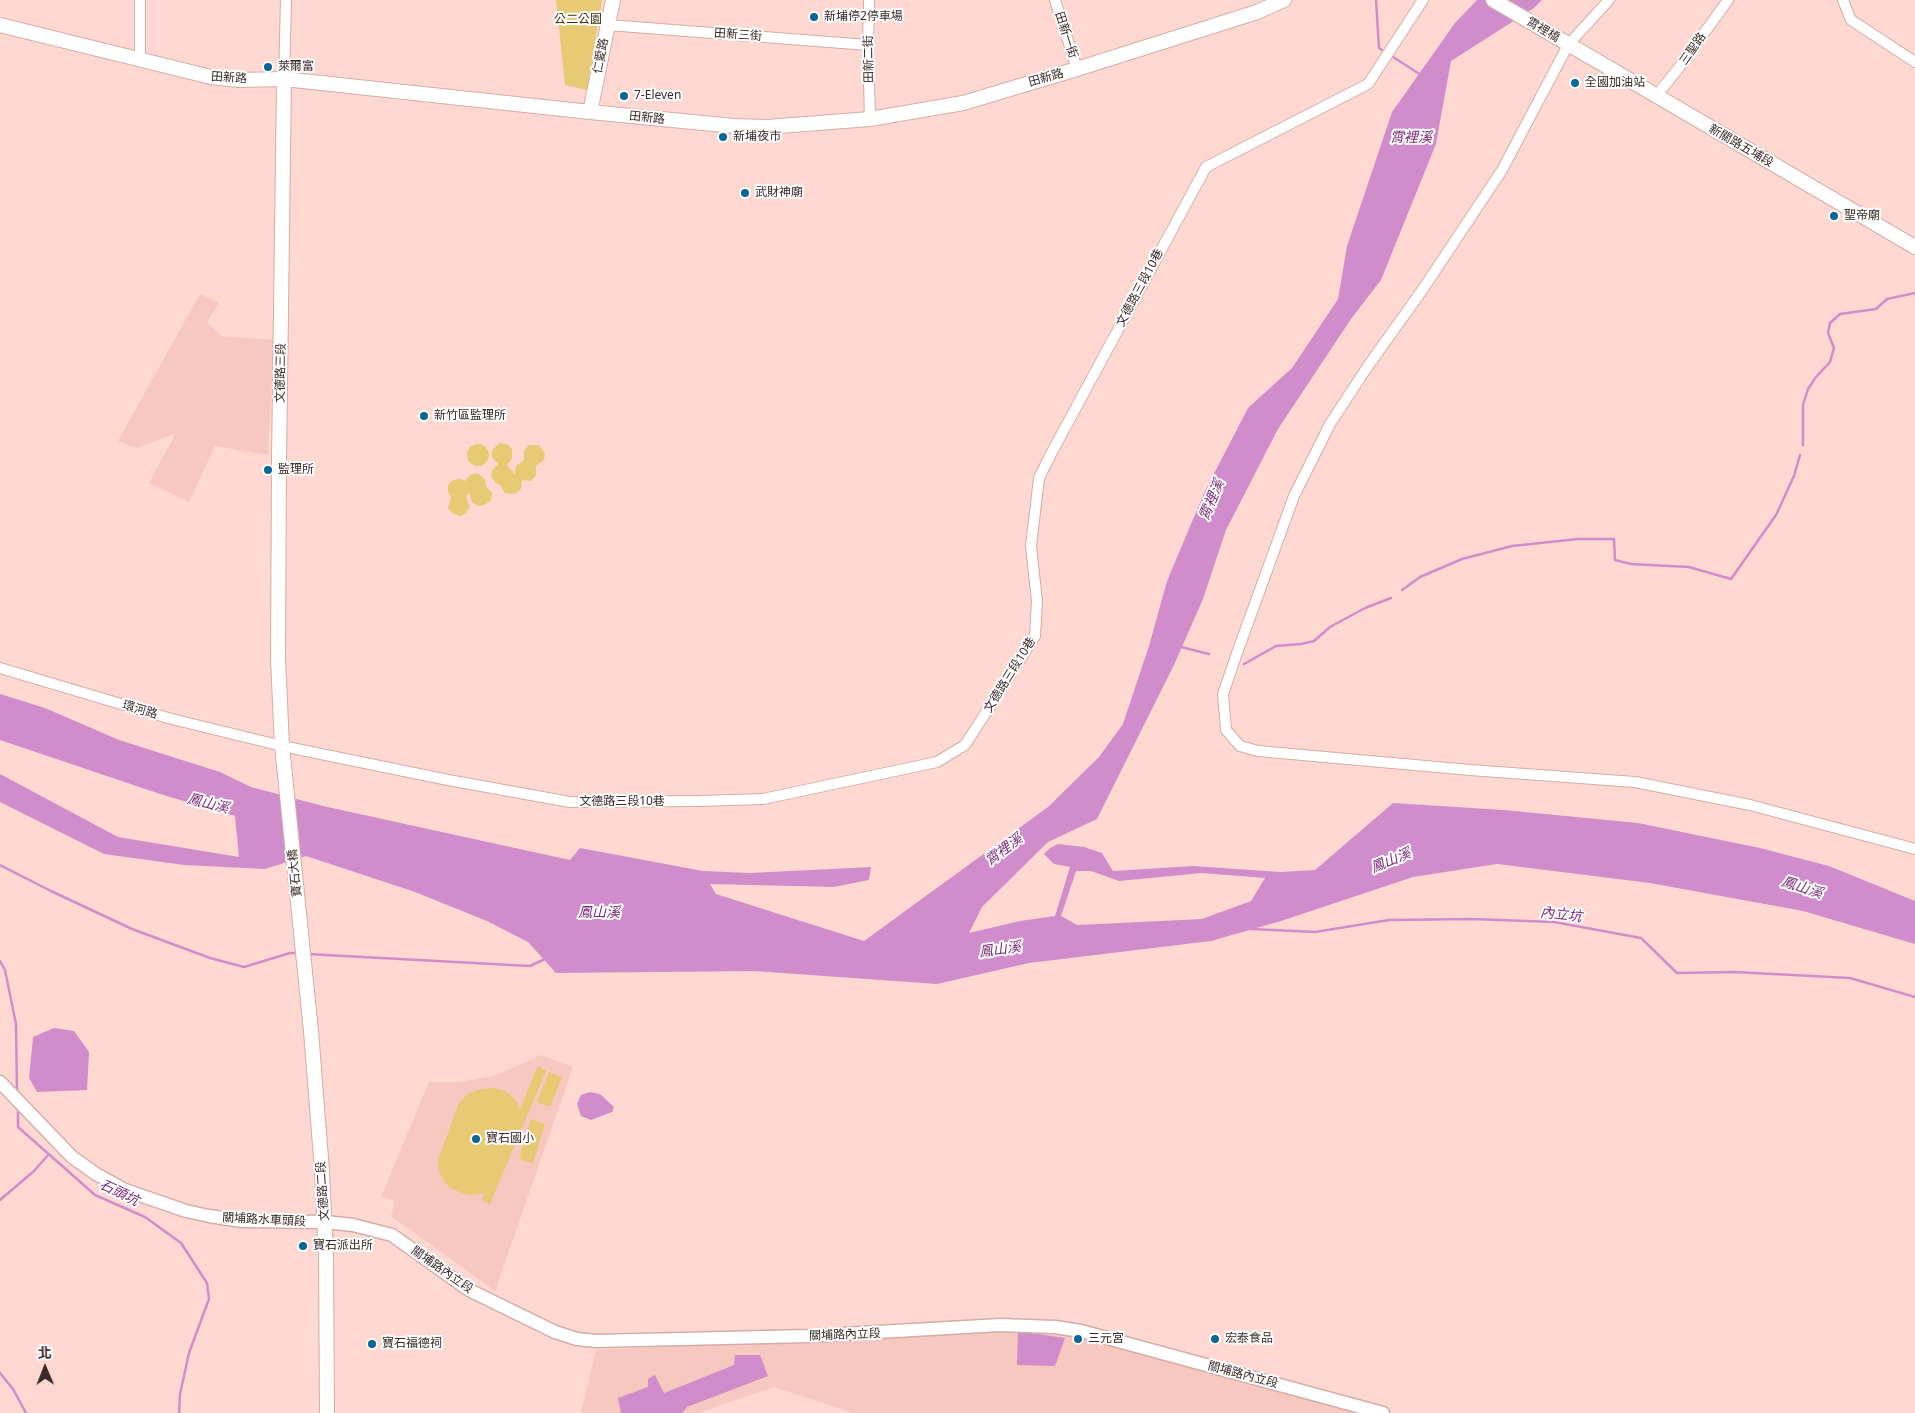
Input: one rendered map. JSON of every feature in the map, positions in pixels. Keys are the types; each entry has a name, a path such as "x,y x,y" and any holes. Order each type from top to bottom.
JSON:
{"main road":[{"name":"仁愛路","path":"590,112 613,0"},
{"name":"田新路","path":"0,25 211,77 238,80 284,79 590,112 734,126 759,126 870,119 963,103 1257,12 1284,0"},
{"name":"霄裡橋","path":"1493,0 1568,45"},
{"name":"新關路五埔段","path":"1568,45 1915,247"},
{"name":"文德路三段","path":"282,746 278,659 284,79"},
{"name":"寶石大橋","path":"282,746 308,1000"},
{"name":"文德路二段","path":"308,1000 325,1222 327,1413"}],"street":[{"path":"140,0 140,60"},
{"name":"文德路三段","path":"284,79 286,0"},
{"name":"田新二街","path":"869,0 870,119"},
{"name":"田新一街","path":"1055,0 1077,69"},
{"name":"文德路三段10巷","path":"282,746 448,780 570,802 699,802 763,799 937,762 965,745 1035,636 1037,601 1031,546 1039,478 1206,167 1368,84 1423,0"},
{"path":"1609,0 1568,45 1502,170 1330,424 1294,496 1236,653 1223,694 1226,730 1240,746 1258,751 1470,770 1635,782 1750,805 1915,849"},
{"name":"三聖路","path":"1656,96 1728,0"},
{"path":"1843,0 1850,20 1915,62"},
{"name":"田新三街","path":"608,25 868,45"},
{"name":"環河路","path":"0,668 168,718 282,746"},
{"name":"關埔路水車頭段","path":"0,1083 72,1157 96,1174 125,1190 186,1211 224,1219 325,1222"},
{"name":"關埔路內立段","path":"325,1222 354,1225 392,1235 469,1290 555,1332 577,1339 596,1341 798,1337 1000,1326 1055,1327 1081,1331 1383,1413"}],"shaded area":[{"path":"200,294 219,303 207,322 222,336 274,340 268,455 215,446 189,502 149,483 176,433 137,448 118,441"},
{"name":"寶石國小","path":"541,1055 573,1067 495,1291 391,1216 395,1201 381,1197 429,1082 459,1082 494,1076"},
{"path":"1014,1329 1058,1331 1387,1413 853,1413 774,1387 698,1413 581,1413 596,1350"}],"green space":[{"name":"公二公園","path":"556,0 602,0 587,90 565,85"},
{"path":"500,443 507,444 512,449 512,459 507,465 515,474 516,466 524,460 524,451 529,445 539,445 545,453 544,460 536,466 536,475 531,481 522,480 521,489 515,494 505,493 500,485 491,477 492,470 498,464 492,457 492,450"},
{"path":"478,444 486,447 489,455 486,463 478,466 470,463 467,455 470,447"},
{"path":"477,473 485,479 486,486 492,493 491,500 485,505 478,506 472,502 469,493 466,497 470,507 466,513 460,516 453,514 448,508 451,497 448,492 448,485 453,480 460,479 465,481 470,475"},
{"path":"538,1066 546,1071 490,1204 482,1200 484,1193 471,1195 450,1188 439,1171 438,1160 459,1103 469,1093 494,1088 507,1092 520,1109"},
{"path":"549,1072 562,1077 550,1107 537,1102"},
{"path":"531,1119 545,1124 533,1163 519,1159"}],"water":[{"name":"鳳山溪","path":"1477,0 1542,0 1534,8 1451,61 1436,144 1381,280 1351,319 1278,429 1226,530 1203,599 1174,665 1097,819 1048,842 982,907 969,933 1020,921 1055,916 1070,867 1054,864 1044,854 1058,844 1084,847 1102,853 1113,871 1193,866 1280,872 1315,870 1393,803 1504,810 1638,823 1760,848 1829,866 1915,901 1915,944 1803,911 1650,883 1497,864 1413,877 1281,921 1211,941 1029,963 937,984 754,971 556,973 528,942 487,921 415,892 306,856 265,869 184,865 104,854 0,802 0,774 118,837 239,857 235,816 160,794 0,740 0,694 45,708 119,740 220,772 251,787 323,806 570,860 580,848 703,871 750,873 871,867 869,880 834,887 710,884 716,894 864,941 1048,807 1099,757 1123,724 1149,646 1167,581 1205,491 1248,408 1292,368 1338,299 1347,246 1392,112 1455,23","holes":["1076,871 1091,871 1119,881 1202,873 1265,878 1251,901 1202,919 1077,925 1061,916"]},
{"path":"54,1028 74,1031 89,1052 87,1090 37,1092 29,1078 33,1037"},
{"path":"590,1092 600,1094 614,1107 612,1112 591,1120 581,1116 577,1104 581,1095"},
{"path":"1018,1331 1065,1338 1055,1366 1017,1365"},
{"path":"735,1355 760,1355 768,1376 687,1407 682,1413 621,1413 618,1398 648,1387 648,1379 655,1375 664,1393 734,1365"}],"waterway":[{"path":"1376,0 1379,48 1385,52"},
{"path":"1390,55 1421,75"},
{"path":"1803,445 1803,405 1808,389 1830,362 1834,348 1828,333 1830,323 1840,314 1876,309 1887,299 1915,293"},
{"path":"1402,590 1420,577 1462,559 1512,546 1578,539 1614,539 1615,560 1631,564 1689,567 1731,579 1776,515 1794,476 1800,455"},
{"path":"1244,664 1276,646 1314,641 1330,627 1365,608 1391,598"},
{"path":"1181,647 1209,654"},
{"path":"0,865 132,929 210,958 244,967 290,953 299,953"},
{"name":"內立坑","path":"1251,929 1315,932 1389,920 1472,919 1554,922 1641,938 1677,973 1735,972 1850,978 1915,997"},
{"path":"307,954 530,966 547,958"},
{"name":"石頭坑","path":"0,961 5,970 16,1024 17,1094"},
{"name":"石頭坑","path":"18,1107 18,1127 95,1195 145,1217 181,1243 207,1283 209,1299 189,1353 180,1394 179,1413"},
{"path":"0,1200 34,1171 49,1154"},
{"path":"0,1373 13,1389 26,1413"}],"place":[{"name":"新埔停2停車場","path":"814,17"},
{"name":"萊爾富","path":"268,67"},
{"name":"全國加油站","path":"1575,83"},
{"name":"7-Eleven","path":"624,96"},
{"name":"新埔夜市","path":"723,137"},
{"name":"武財神廟","path":"745,193"},
{"name":"聖帝廟","path":"1834,216"},
{"name":"新竹區監理所","path":"424,416"},
{"name":"監理所","path":"268,470"},
{"name":"寶石國小","path":"476,1139"},
{"name":"寶石派出所","path":"303,1246"},
{"name":"三元宮","path":"1078,1339"},
{"name":"宏泰食品","path":"1215,1339"},
{"name":"寶石福德祠","path":"372,1344"}],"water label":[{"name":"霄裡溪","path":"1411,138"},
{"name":"霄裡溪","path":"1212,500"},
{"name":"霄裡溪","path":"1004,850"}]}
